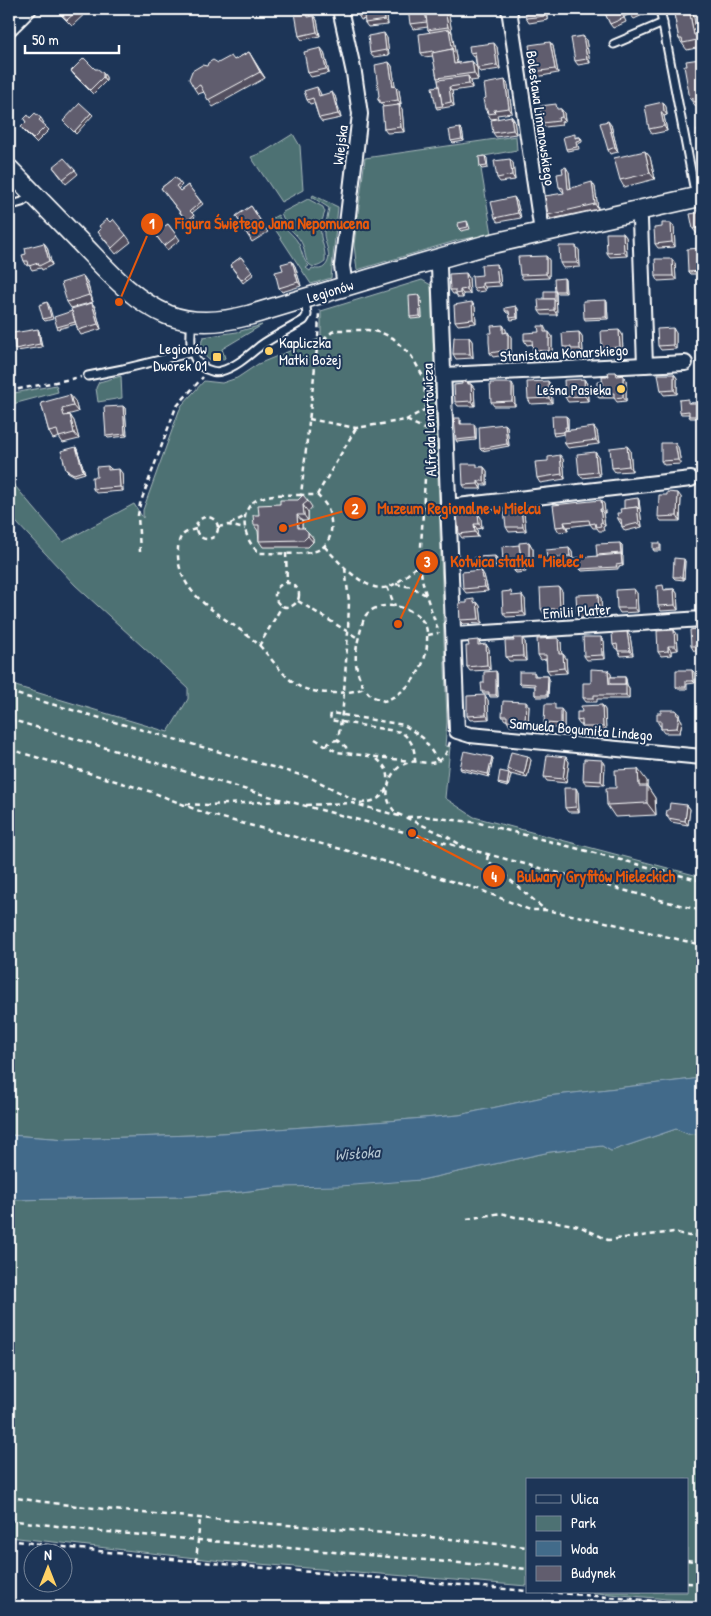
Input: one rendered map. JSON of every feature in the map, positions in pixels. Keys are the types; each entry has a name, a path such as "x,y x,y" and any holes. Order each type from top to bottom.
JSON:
{"street":[{"path":"9,29 30,9"},
{"name":"Wiejska","path":"340,9 354,73 360,114 342,266 345,286"},
{"name":"Bolesława Limanowskiego","path":"509,9 542,232"},
{"name":"Legionów","path":"9,169 130,291 168,314 192,320 228,321 306,303 345,286 436,259 542,232 699,196"},
{"path":"638,210 645,365"},
{"name":"Alfreda Lenartowicza","path":"436,259 439,267 449,507 449,634 457,731"},
{"name":"Stanisława Konarskiego","path":"444,375 685,363"},
{"path":"449,507 691,479"},
{"name":"Emilii Plater","path":"449,634 702,619"},
{"name":"Samuela Bogumiła Lindego","path":"457,731 470,735 702,757"}],"lane":[{"path":"660,9 699,196"},
{"path":"614,44 663,23"},
{"path":"9,199 15,204 22,202 33,194"},
{"path":"192,320 190,340 197,362 204,368 214,372 222,371 249,356 261,346 304,320 307,314 306,303"},
{"path":"88,376 123,370 193,352"}],"path":[{"path":"301,494 317,346 318,310 322,303 306,303"},
{"path":"317,346 332,332 338,330 382,332 393,338 412,357 424,378 429,452 424,478 420,563 426,595 439,633"},
{"path":"9,391 88,376"},
{"path":"140,552 138,515 140,504 176,407 201,380"},
{"path":"309,419 356,428 406,420 426,409"},
{"path":"406,420 427,430"},
{"path":"317,494 356,428"},
{"path":"317,494 327,507 332,528 330,540 324,546 312,552 260,553 250,544 245,529 246,516 248,509 256,500 270,495 317,494"},
{"path":"218,527 228,525 246,516"},
{"path":"207,517 214,520 218,527 216,534 210,539 201,536 196,529 198,522 207,517"},
{"path":"228,525 245,529"},
{"path":"196,529 183,534 178,540 179,567 183,579 192,593 259,646 297,686 308,690 343,693 364,688"},
{"path":"324,546 345,568 373,587 387,587 395,584 420,563"},
{"path":"286,553 287,582"},
{"path":"338,740 348,632 349,601 345,568"},
{"path":"287,582 297,587 300,595 298,601 291,607 282,606 275,598 275,591 280,584 287,582"},
{"path":"395,584 412,587 426,595"},
{"path":"387,587 395,606"},
{"path":"298,601 358,638"},
{"path":"259,646 282,606"},
{"path":"395,606 415,613 425,624 428,635 427,650 421,669 401,692 384,701 371,696 364,688 357,674 355,663 358,638 367,614 378,607 395,606"},
{"path":"428,635 449,634"},
{"path":"9,692 312,778 361,803"},
{"path":"415,762 413,744 401,732 330,720 331,713 404,725 423,738 438,761"},
{"path":"9,719 285,801 702,911"},
{"path":"315,739 337,752 424,763 438,761 449,746"},
{"path":"326,746 331,741 338,740 346,747 347,754"},
{"path":"9,750 152,792 207,814 346,850 478,889 530,910 545,910 593,919 702,945"},
{"path":"376,758 389,774 387,792 391,807 396,813 446,836 470,850"},
{"path":"301,805 376,801 385,791 396,769 410,762"},
{"path":"182,804 207,805 285,801"},
{"path":"352,803 405,818 422,816 479,823 702,881"},
{"path":"488,855 487,860 545,910"},
{"path":"467,1219 501,1213 515,1217 579,1226 608,1240 674,1232 689,1236 702,1235"},
{"path":"9,1497 64,1505 200,1518 526,1546"},
{"path":"196,1562 200,1518"},
{"path":"9,1520 98,1532 526,1569"},
{"path":"9,1540 93,1552 196,1562 526,1590"},
{"path":"688,1560 702,1562"},
{"path":"688,1583 702,1584"},
{"path":"572,1594 702,1605"}],"green space":[{"path":"293,134 300,146 303,190 281,202 251,157 264,152"},
{"path":"516,136 517,150 479,157 492,234 459,240 357,270 354,245 365,158"},
{"path":"313,195 338,207 331,278 311,284 269,220 278,215 283,225 299,244 304,259 309,266 306,268 310,271 312,268 324,267 329,254 324,232 329,208 312,197"},
{"path":"308,199 323,207 325,212 321,237 325,252 325,262 316,267 308,263 301,242 286,224 281,213"},
{"path":"422,280 431,285 447,722 445,746 450,747 445,798 474,817 702,877 702,1078 548,1096 459,1115 388,1121 193,1135 67,1139 9,1135 9,684 168,732 188,699 188,688 75,585 15,521 9,512 9,479 63,542 134,504 143,518 143,510 179,411 182,405 204,381 222,383 237,378 258,364 321,338 321,311"},
{"path":"262,325 222,349 225,358 220,361 210,360 203,353 203,337 237,332"},
{"path":"121,376 122,398 98,402 96,388 99,382"},
{"path":"56,385 58,392 9,405 9,394"},
{"path":"676,1129 688,1134 702,1133 702,1602 609,1594 688,1594 688,1478 526,1478 526,1586 222,1561 9,1537 9,1200 178,1197 280,1187 421,1180 550,1152 602,1146 611,1151"}],"water":[{"name":"Wisłoka","path":"702,1078 702,1133 688,1134 676,1129 611,1151 602,1146 550,1152 421,1180 340,1186 280,1187 178,1197 9,1200 9,1135 67,1139 193,1135 388,1121 459,1115 548,1096"}],"building":[{"path":"57,9 79,9 67,20"},
{"path":"357,9 380,9 380,12 384,12 385,20 365,23 364,15 358,15"},
{"path":"408,9 425,9 427,22 410,24"},
{"path":"425,9 445,9 448,27 428,30"},
{"path":"525,9 545,9 546,16 526,18"},
{"path":"603,9 628,9 621,12 624,18 610,24"},
{"path":"628,9 644,9 631,15"},
{"path":"673,9 689,9 694,35 696,35 697,40 683,43 682,39 679,39"},
{"path":"307,11 308,17 314,16 317,32 299,36 295,13"},
{"path":"449,29 453,52 452,49 434,53 433,51 421,53 419,34"},
{"path":"384,33 386,50 370,53 368,36"},
{"path":"583,36 587,59 575,61 571,38"},
{"path":"550,42 555,69 533,72 529,45"},
{"path":"494,43 497,65 477,68 475,52 470,53 469,46"},
{"path":"321,48 326,69 308,73 304,52"},
{"path":"452,49 454,64 472,61 474,73 437,78 432,53"},
{"path":"249,52 260,72 208,100 200,85 194,88 189,79 192,71 202,65 207,66 213,60 218,63 231,56 234,60"},
{"path":"84,58 95,69 103,73 103,77 90,90 71,71"},
{"path":"700,59 702,101 693,102 693,98 690,99 684,66 687,66 686,61"},
{"path":"389,62 393,87 396,86 398,100 380,103 380,100 378,100 375,65"},
{"path":"468,76 469,84 449,87 451,102 442,104 438,80"},
{"path":"505,80 509,108 494,110 495,113 488,114 483,99 486,98 484,84"},
{"path":"439,86 443,106 436,107 432,87"},
{"path":"317,87 319,96 332,92 338,114 319,118 313,98 307,100 304,91"},
{"path":"663,102 664,111 661,112 664,126 649,129 645,106"},
{"path":"80,103 91,113 74,132 63,121"},
{"path":"556,104 557,109 561,109 562,117 558,118 559,121 542,123 540,106"},
{"path":"399,105 401,127 384,129 382,107"},
{"path":"35,113 46,126 33,139 21,127 26,122 24,119 28,115 30,118"},
{"path":"511,116 513,130 493,133 491,120"},
{"path":"608,121 615,147 608,150 600,123"},
{"path":"699,125 702,125 702,143 700,144 697,130 700,130"},
{"path":"460,128 462,139 451,141 449,130"},
{"path":"575,134 575,138 580,137 581,140 576,141 577,147 566,149 563,137"},
{"path":"702,143 702,160 699,144"},
{"path":"645,151 650,173 620,180 614,158"},
{"path":"485,156 487,166 480,167 479,157"},
{"path":"64,158 75,170 63,179 53,167"},
{"path":"510,159 512,175 497,178 494,161"},
{"path":"566,167 568,189 592,182 595,204 548,215 545,196 564,193 563,188 559,187 557,174 563,173 562,168"},
{"path":"175,177 180,183 176,186 180,191 188,185 201,202 190,211 194,215 187,221 161,188"},
{"path":"514,197 518,213 495,218 491,202"},
{"path":"251,206 265,228 249,237 236,216"},
{"path":"702,212 702,227 693,229 690,214"},
{"path":"107,219 110,222 113,219 126,235 112,248 98,232 101,229 99,226"},
{"path":"467,221 468,227 459,229 458,223"},
{"path":"662,223 671,223 672,242 655,244 654,228 662,227"},
{"path":"168,224 177,236 164,246 155,234 159,231 157,229"},
{"path":"606,233 623,233 624,252 607,253"},
{"path":"44,243 49,261 39,266 38,263 29,266 28,261 24,261 22,255 26,254 25,248"},
{"path":"559,246 576,246 577,263 560,263"},
{"path":"702,248 702,271 688,272 687,249"},
{"path":"546,256 546,274 520,275 518,257"},
{"path":"241,257 252,272 242,280 230,265"},
{"path":"655,259 672,259 673,276 656,276"},
{"path":"292,261 298,282 279,288 275,272 283,270 281,264"},
{"path":"496,264 498,282 482,283 482,287 473,288 472,276 482,275 481,265"},
{"path":"466,273 467,289 460,290 460,293 455,294 455,290 450,290 449,274"},
{"path":"83,276 89,295 67,302 61,283"},
{"path":"564,278 564,291 555,291 554,279"},
{"path":"544,291 555,291 555,301 554,299 544,299"},
{"path":"419,295 420,316 410,317 409,296"},
{"path":"538,299 554,299 554,310 539,311"},
{"path":"606,300 606,317 584,318 583,301"},
{"path":"47,302 51,317 43,319 39,305"},
{"path":"472,302 473,319 455,321 454,305"},
{"path":"92,303 98,324 78,330 71,309"},
{"path":"516,306 517,317 510,318 509,311 505,311 505,308"},
{"path":"72,311 75,322 57,327 54,317"},
{"path":"699,319 702,319 702,339 700,339"},
{"path":"503,325 503,333 508,332 508,350 490,353 489,333 492,333 491,326"},
{"path":"538,326 544,326 544,332 549,332 549,351 533,350 532,340 524,340 524,333 539,332"},
{"path":"673,328 673,345 658,346 657,329"},
{"path":"38,329 40,344 15,349 13,333"},
{"path":"619,330 620,347 602,348 601,331"},
{"path":"579,332 580,349 563,347 562,333"},
{"path":"454,337 469,337 470,354 453,354"},
{"path":"608,372 616,372 617,376 623,375 623,397 614,398 614,393 603,394 602,376 609,376"},
{"path":"658,374 674,374 674,390 661,391"},
{"path":"584,379 585,396 565,397 564,380"},
{"path":"467,381 468,384 471,384 472,401 455,402 454,385"},
{"path":"548,381 549,398 528,399 527,382"},
{"path":"597,382 603,382 603,394 605,396 597,396"},
{"path":"490,383 512,383 512,401 491,402"},
{"path":"70,395 73,406 62,409 64,416 70,415 74,433 59,437 57,430 49,432 41,403"},
{"path":"688,399 688,403 696,403 696,416 689,416 689,411 680,412 679,400"},
{"path":"123,406 125,434 106,436 104,407"},
{"path":"552,416 566,416 566,431 553,433"},
{"path":"454,418 460,418 460,424 474,424 475,438 456,440"},
{"path":"505,424 507,444 480,449 479,427"},
{"path":"594,427 596,440 565,444 564,431"},
{"path":"697,429 702,429 701,455 701,453 698,453"},
{"path":"661,443 675,443 678,460 661,461"},
{"path":"627,446 629,466 612,468 610,448"},
{"path":"76,447 83,471 74,474 66,470 61,451"},
{"path":"595,452 597,472 579,474 577,454"},
{"path":"560,455 562,474 537,478 535,462 548,461 548,457"},
{"path":"462,464 477,464 477,467 484,467 484,481 478,481 478,484 463,485"},
{"path":"108,466 108,470 119,469 120,487 93,489 92,477 97,477 96,467"},
{"path":"667,492 678,493 677,516 658,517 659,495 667,495"},
{"path":"303,495 308,501 303,505 304,515 297,515 298,528 304,528 308,532 308,536 304,540 259,541 259,525 254,525 253,515 259,515 258,505 280,504 280,500 298,500"},
{"path":"638,498 639,509 637,507 624,509 624,500"},
{"path":"601,500 601,526 596,527 595,523 590,524 589,520 564,522 565,526 556,527 553,505"},
{"path":"637,507 639,523 622,527 621,519 618,519 617,513 621,513 620,509"},
{"path":"521,508 523,527 506,527 504,510"},
{"path":"478,513 479,524 474,524 475,532 459,534 457,515"},
{"path":"529,542 529,558 521,559 519,543"},
{"path":"620,543 621,553 597,555 596,544"},
{"path":"653,543 660,543 660,549 653,549"},
{"path":"519,545 522,561 503,562 502,547"},
{"path":"569,548 570,556 547,558 546,550"},
{"path":"621,554 622,564 616,565 617,567 580,569 580,564 575,564 575,558"},
{"path":"495,556 495,566 475,567 475,557"},
{"path":"674,558 684,559 682,577 673,577"},
{"path":"523,563 524,570 514,571 514,564"},
{"path":"481,570 485,587 463,589 462,572"},
{"path":"663,585 664,590 674,589 675,605 658,606 657,586"},
{"path":"559,587 560,609 541,609 540,588"},
{"path":"634,589 635,608 617,608 616,590"},
{"path":"511,591 512,596 522,595 523,612 503,613 502,592"},
{"path":"598,594 599,611 577,612 576,595"},
{"path":"474,599 474,603 477,602 479,619 460,620 459,603 467,603 467,600"},
{"path":"702,628 702,646 691,646 690,630"},
{"path":"674,630 675,646 668,646 668,651 658,652 657,631"},
{"path":"627,632 630,651 618,651 617,644 613,645 612,633"},
{"path":"583,637 601,637 602,655 584,656"},
{"path":"513,638 522,638 523,656 506,657 505,641 514,641"},
{"path":"558,638 559,654 563,654 564,668 547,670 546,655 538,655 537,639"},
{"path":"478,640 478,645 486,644 487,665 467,667 466,646 469,646 468,641"},
{"path":"591,669 608,670 609,684 626,684 626,695 594,695 594,698 583,698 583,683 591,683"},
{"path":"676,670 692,670 693,681 686,681 686,687 676,687"},
{"path":"496,671 496,695 482,692 481,683 484,683 484,672"},
{"path":"519,672 534,672 534,676 548,676 547,695 535,695 535,684 519,683"},
{"path":"610,677 625,677 625,684 610,684"},
{"path":"485,695 486,715 467,716 467,696"},
{"path":"503,701 526,702 525,722 507,721 507,716 502,716"},
{"path":"545,704 555,704 555,709 561,709 561,724 544,723"},
{"path":"602,705 603,727 582,727 582,720 577,721 577,712 582,712 581,706"},
{"path":"661,710 676,710 679,716 677,728 661,729 661,721 657,721 657,713 661,713"},
{"path":"702,717 702,737 700,737 699,718"},
{"path":"464,751 492,757 488,774 460,768"},
{"path":"511,752 528,756 524,774 507,769"},
{"path":"547,755 566,757 563,779 544,777"},
{"path":"584,759 602,760 601,781 583,780"},
{"path":"638,769 639,786 647,786 647,803 607,805 606,788 616,788 615,770"},
{"path":"500,771 509,773 507,785 498,783"},
{"path":"699,772 702,773 702,796 698,796"},
{"path":"564,788 576,788 576,807 565,808"},
{"path":"670,803 687,805 685,821 668,818 668,815 666,815"}],"place":[{"name":"Figura Świętego Jana Nepomucena","path":"119,302"},
{"name":"Kapliczka Matki Bożej","path":"269,351"},
{"name":"Legionów Dworek 01","path":"217,357"},
{"name":"Leśna Pasieka","path":"621,389"},
{"name":"Muzeum Regionalne w Mielcu","path":"283,528"},
{"name":"Kotwica statku \"Mielec\"","path":"398,624"},
{"name":"Bulwary Gryfitów Mieleckich","path":"412,833"}]}
